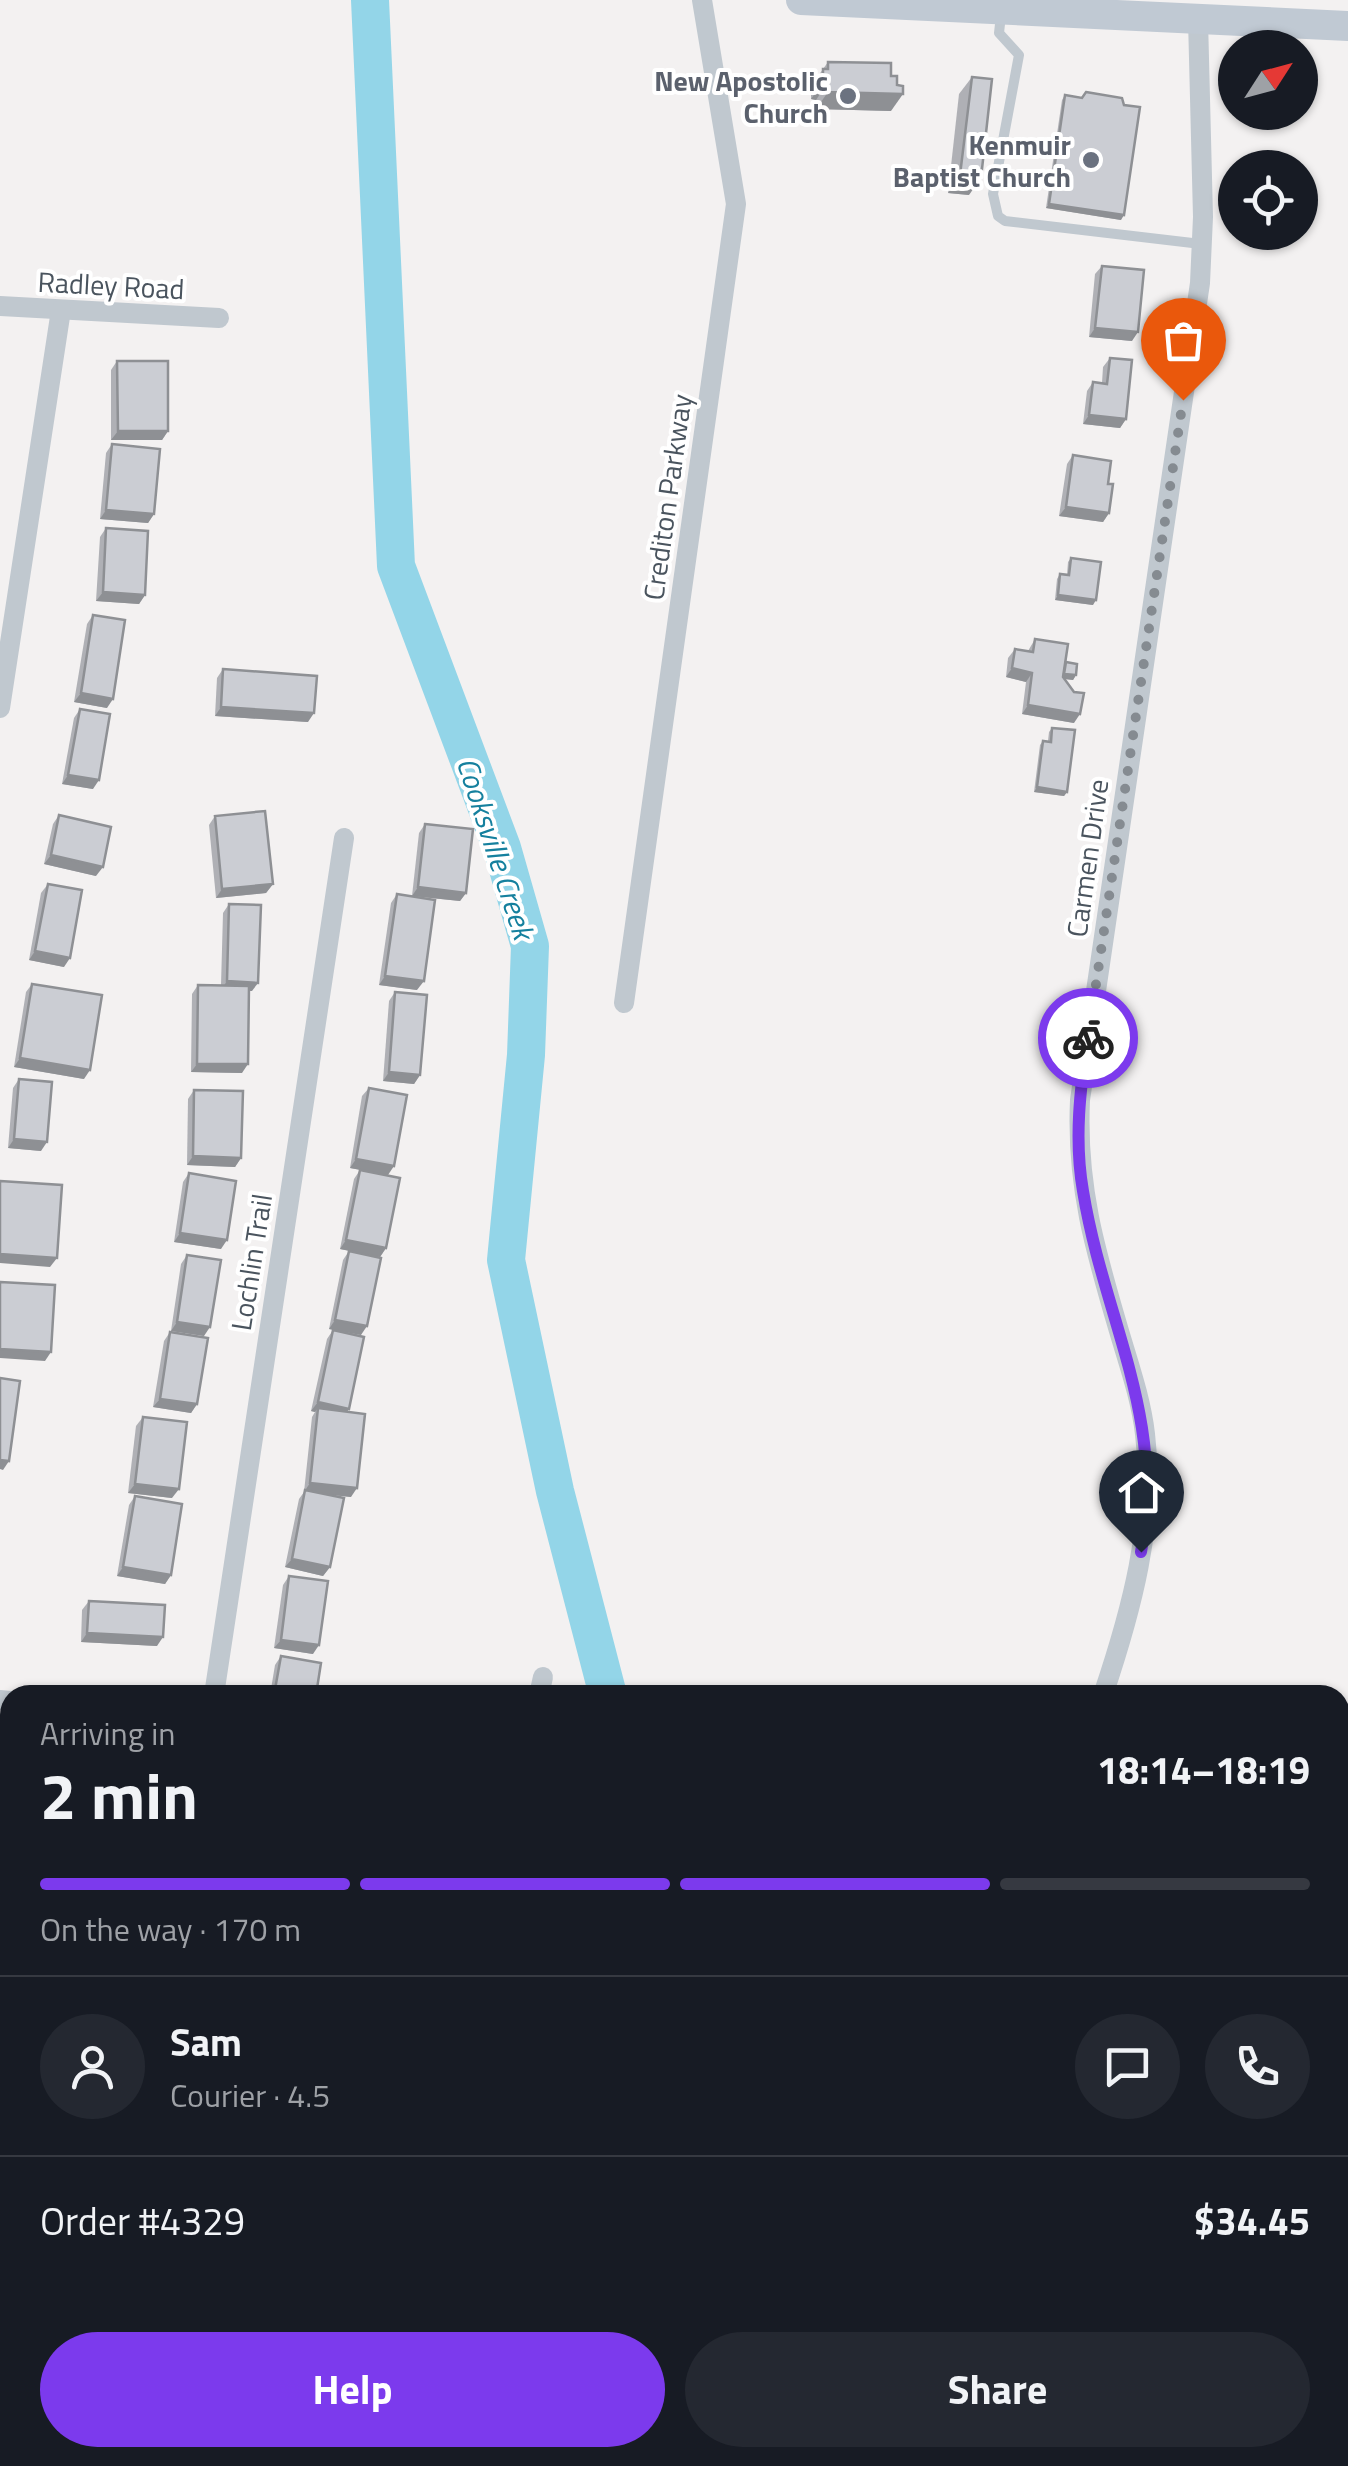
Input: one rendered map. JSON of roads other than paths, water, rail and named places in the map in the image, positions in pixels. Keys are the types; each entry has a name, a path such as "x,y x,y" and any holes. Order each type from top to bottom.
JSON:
{"street":[{"name":"Crediton Parkway","path":"624,1003 736,204 702,0"},
{"path":"802,0 1348,26"},
{"name":"Carmen Drive","path":"1106,1685 1140,1560 1147,1459 1139,1400 1094,1243 1083,1190 1079,1162 1080,1100 1200,283 1198,19"},
{"name":"Radley Road","path":"0,306 219,318"},
{"path":"0,708 5,650 62,310"},
{"name":"Lochlin Trail","path":"216,1685 344,838"}],"lane":[{"path":"1001,9 1000,33 1020,55 993,194 998,216 1005,220 1202,244"}],"waterway":[{"name":"Cooksville Creek","path":"370,0 396,566 502,848 530,946 526,1055 506,1260 555,1491 605,1685"}],"place":[{"name":"New Apostolic Church","path":"848,96"},
{"name":"Kenmuir Baptist Church","path":"1091,160"}]}
